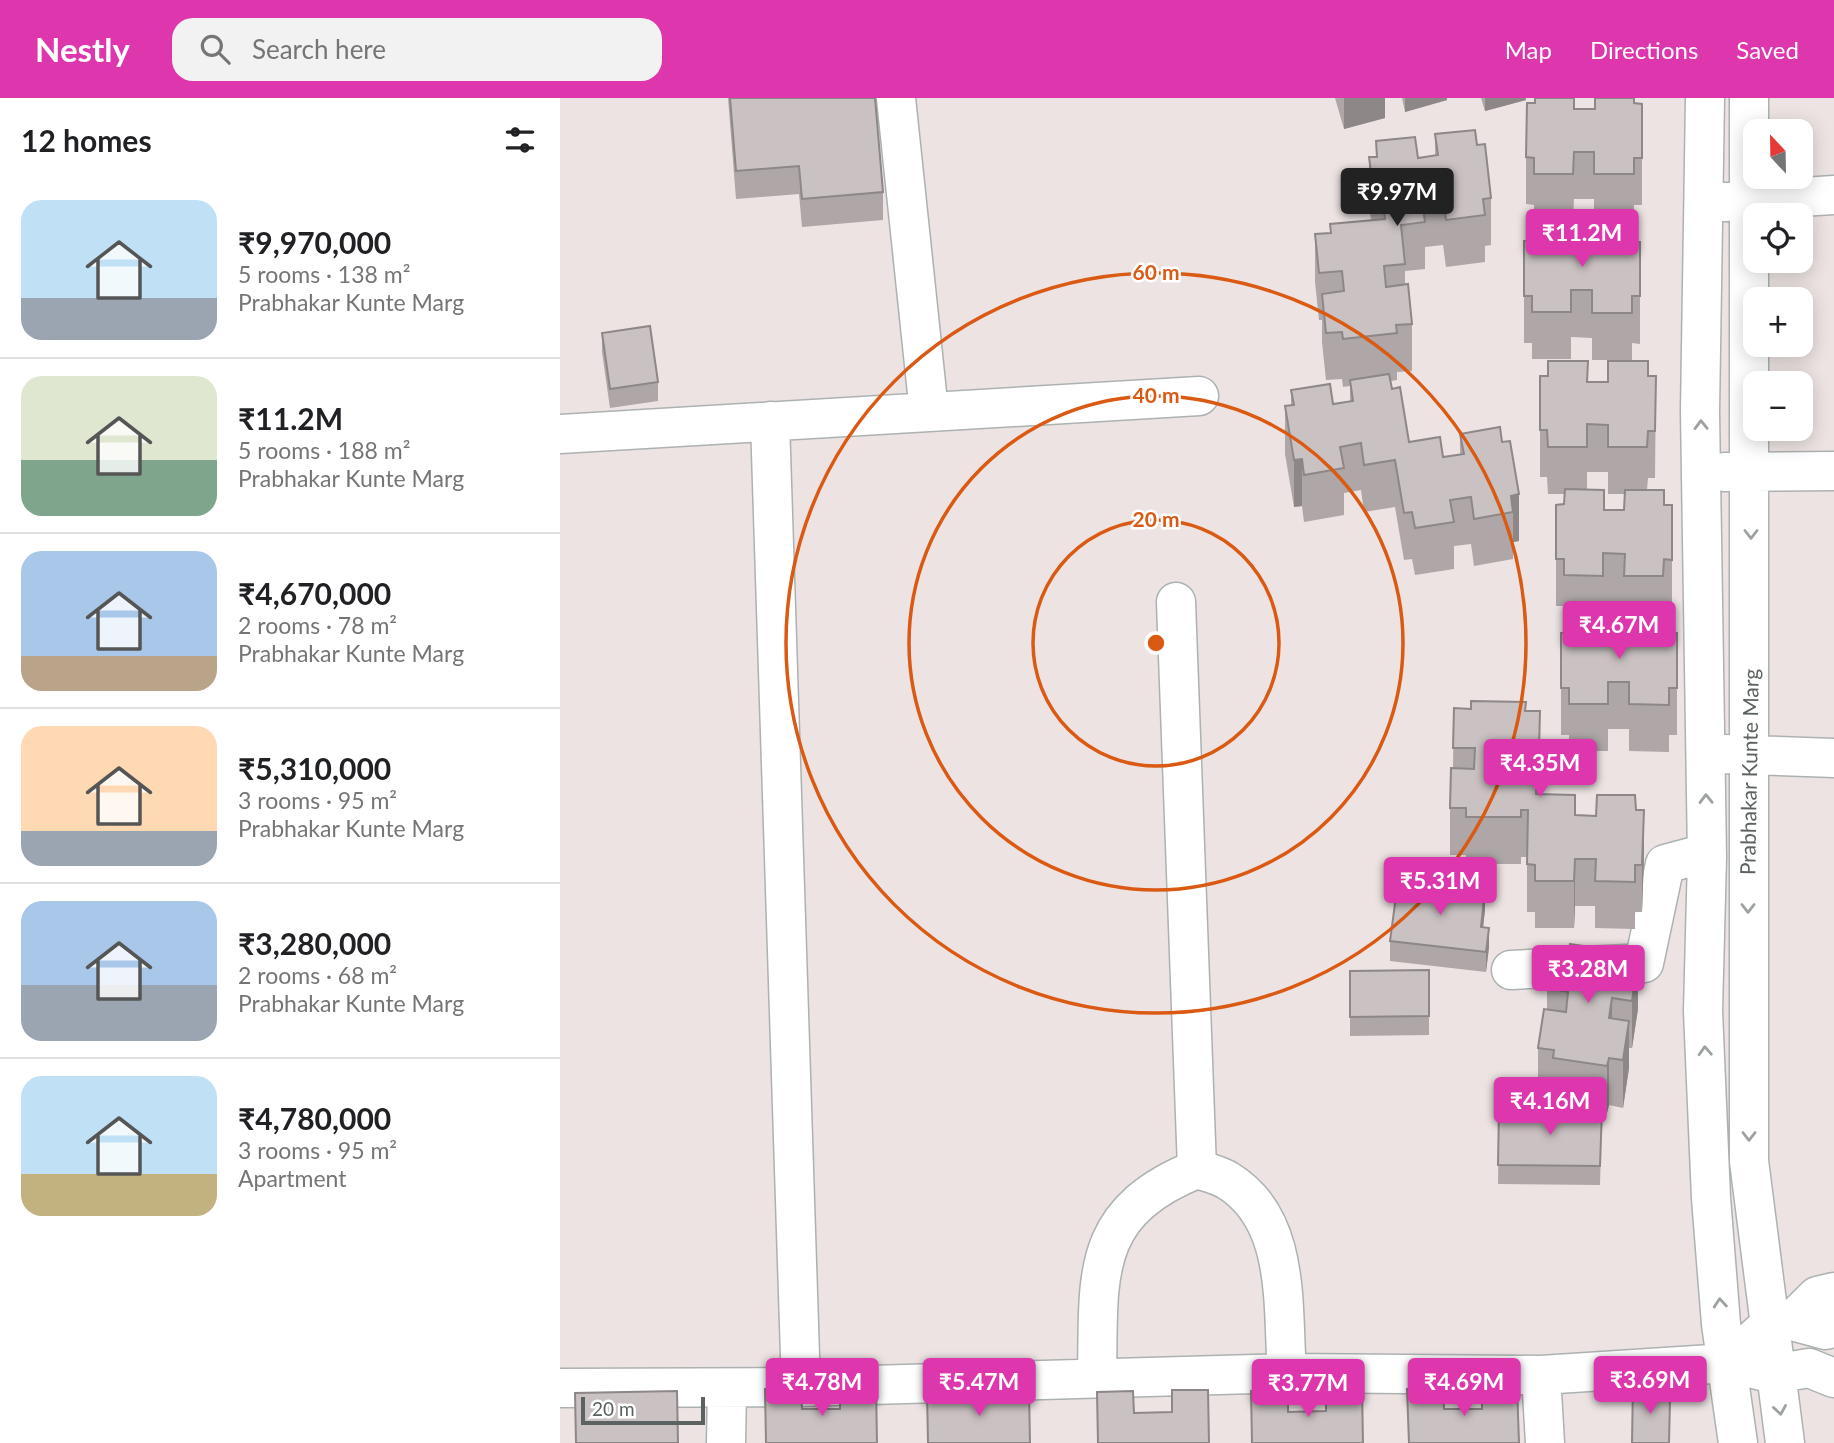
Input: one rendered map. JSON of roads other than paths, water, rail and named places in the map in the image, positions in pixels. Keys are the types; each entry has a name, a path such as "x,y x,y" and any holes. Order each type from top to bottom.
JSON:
{"street":[{"path":"896,98 929,412"},
{"name":"Prabhakar Kunte Marg","path":"1705,98 1702,471 1707,857 1704,1038 1711,1198 1727,1363 1738,1443"},
{"name":"Prabhakar Kunte Marg","path":"1749,98 1749,203"},
{"path":"1704,201 1749,203 1834,195"},
{"name":"Prabhakar Kunte Marg","path":"1750,273 1749,1161 1811,1315 1774,1374 1785,1443"},
{"path":"560,434 1199,396"},
{"path":"770,421 801,1387"},
{"path":"1702,471 1834,471"},
{"path":"1176,601 1197,1169"},
{"path":"1706,755 1751,752 1834,758"},
{"path":"1511,970 1644,963 1665,864 1695,856 1707,857"},
{"path":"1097,1378 1100,1275 1109,1239 1123,1218 1144,1196 1164,1182 1197,1169 1226,1179 1250,1198 1277,1245 1287,1373"},
{"path":"1727,1363 1811,1315"},
{"path":"560,1388 801,1387 1287,1373 1541,1375 1727,1363 1774,1374 1809,1368 1834,1378"},
{"path":"1541,1375 1545,1443"},
{"path":"726,1443 727,1388"}]}
